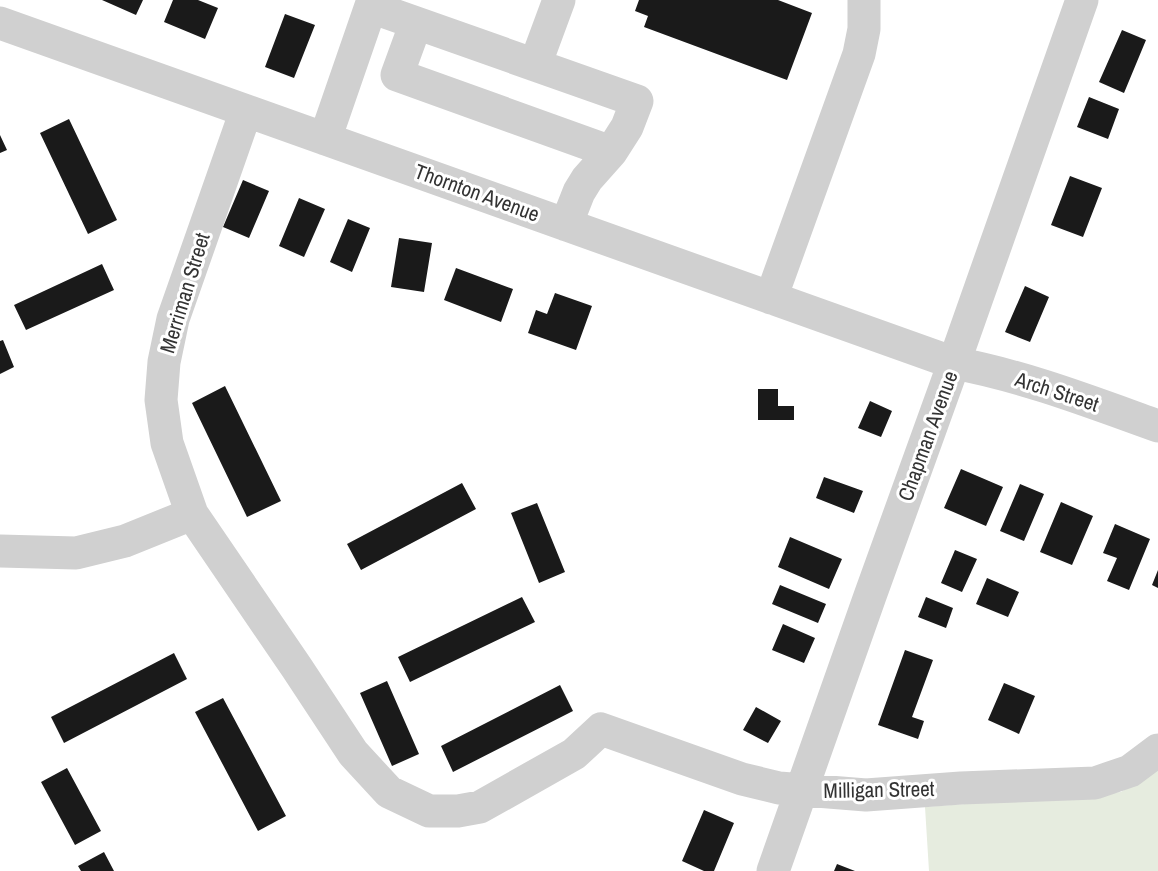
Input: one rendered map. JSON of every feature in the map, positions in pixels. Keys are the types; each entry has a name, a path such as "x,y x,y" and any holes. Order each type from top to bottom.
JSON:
{"street":[{"path":"535,65 559,0"},
{"path":"771,298 859,54 864,29 864,0"},
{"name":"Chapman Avenue","path":"773,871 1082,0"},
{"path":"326,139 372,3 416,23 637,101 627,127 611,152 587,179 579,192 566,225"},
{"name":"Thornton Avenue","path":"0,23 954,363"},
{"path":"416,23 397,75 611,152"},
{"name":"Merriman Street","path":"246,111 173,319 164,362 160,400 167,443 192,514 353,753 389,792 429,811 458,812 480,807 574,754 601,729"},
{"name":"Arch Street","path":"954,363 982,368 1044,386 1158,426"},
{"path":"0,551 76,553 125,542 192,514"},
{"name":"Milligan Street","path":"601,729 742,779 801,791 866,795 961,788 1095,783 1130,771 1158,750"}],"shaded area":[{"path":"1158,767 1158,871 929,871 925,807 1121,792"}],"building":[{"path":"102,0 143,0 136,15"},
{"path":"173,0 198,0 218,8 205,39 164,22"},
{"path":"639,0 778,0 812,13 787,80 644,27 648,16 635,11"},
{"path":"285,14 315,25 294,78 265,67"},
{"path":"1122,30 1146,40 1124,93 1099,82"},
{"path":"1089,97 1119,109 1108,139 1077,127"},
{"path":"69,119 117,220 88,234 40,133"},
{"path":"0,135 7,150 0,153"},
{"path":"1070,176 1102,188 1083,237 1051,225"},
{"path":"243,180 269,191 249,238 223,227"},
{"path":"299,198 325,209 304,257 279,246"},
{"path":"348,219 370,228 352,272 330,262"},
{"path":"399,238 432,243 424,292 391,287"},
{"path":"102,264 114,290 26,330 14,305"},
{"path":"456,268 513,289 501,322 444,300"},
{"path":"1025,286 1049,297 1030,342 1005,332"},
{"path":"555,293 592,306 576,350 528,333 536,310 547,314"},
{"path":"3,340 14,367 0,374 0,341"},
{"path":"225,386 281,501 247,517 192,403"},
{"path":"758,389 778,389 778,406 794,406 794,420 758,420"},
{"path":"870,401 892,411 881,437 858,428"},
{"path":"961,469 1003,487 986,526 944,508"},
{"path":"824,477 863,491 854,513 816,498"},
{"path":"462,483 476,509 361,570 347,544"},
{"path":"1020,484 1044,494 1024,541 1000,531"},
{"path":"1061,502 1093,516 1072,565 1040,552"},
{"path":"537,503 565,572 539,583 511,513"},
{"path":"1115,524 1150,539 1129,590 1107,581 1117,558 1103,553"},
{"path":"790,537 842,559 829,589 778,567"},
{"path":"955,550 977,559 962,592 941,583"},
{"path":"1158,570 1158,588 1152,585"},
{"path":"987,578 1019,592 1008,617 976,604"},
{"path":"780,585 826,604 818,623 772,604"},
{"path":"522,597 535,622 410,682 398,657"},
{"path":"926,597 953,608 946,628 918,617"},
{"path":"783,624 815,638 804,663 772,650"},
{"path":"905,650 933,660 912,717 924,721 918,739 878,725"},
{"path":"174,653 187,679 64,743 51,717"},
{"path":"387,681 419,754 392,766 360,693"},
{"path":"1004,683 1035,696 1019,734 988,720"},
{"path":"560,685 573,711 453,772 441,746"},
{"path":"223,698 286,816 258,831 195,712"},
{"path":"756,707 781,721 768,743 743,730"},
{"path":"67,768 101,831 75,845 41,782"},
{"path":"704,810 734,823 714,871 704,871 682,861"},
{"path":"104,852 114,871 81,871 78,866"},
{"path":"837,864 855,871 834,871"}]}
